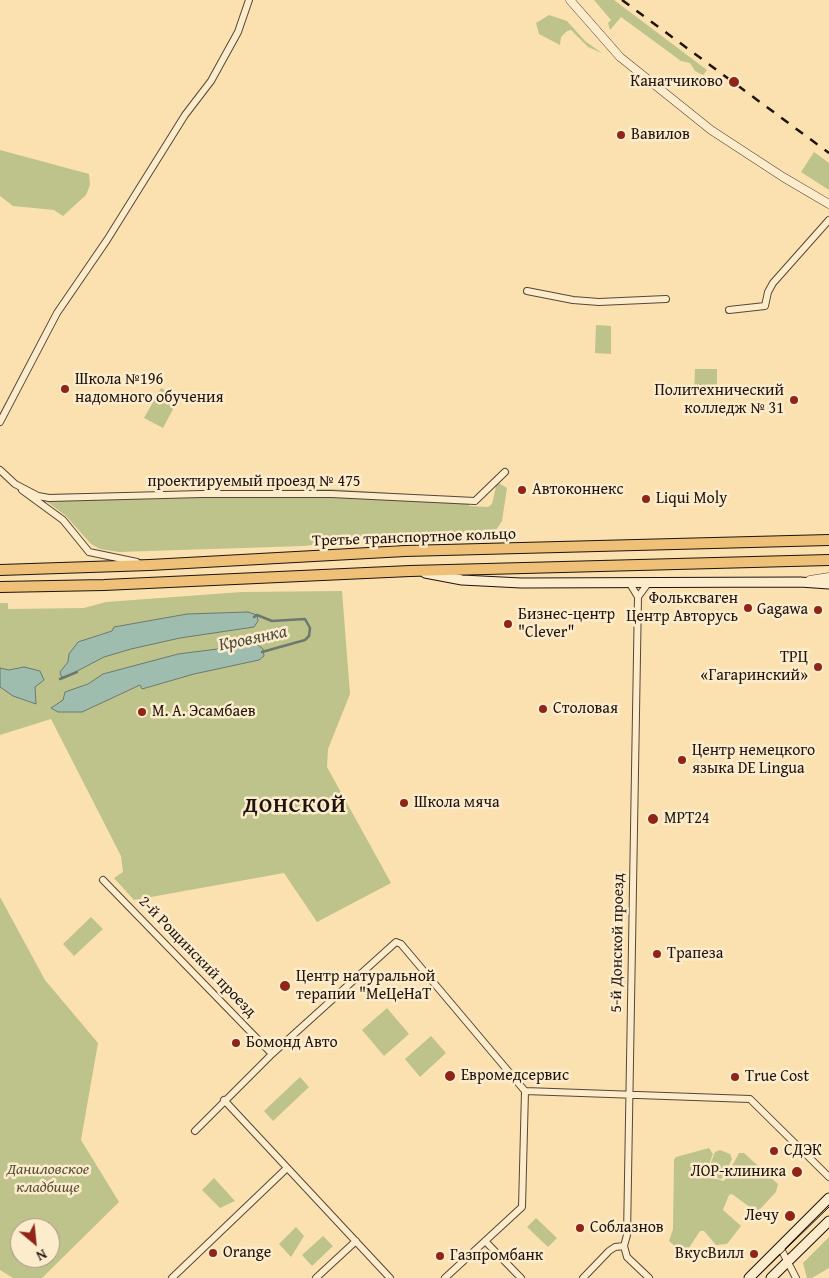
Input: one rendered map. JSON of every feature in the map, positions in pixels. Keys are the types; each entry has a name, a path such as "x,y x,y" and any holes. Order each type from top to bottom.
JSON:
{"main road":[{"name":"Третье транспортное кольцо","path":"0,570 150,565 405,551 829,540"},
{"name":"Третье транспортное кольцо","path":"0,588 410,571 829,560"},
{"path":"410,571 462,580 521,583 800,582 829,584"},
{"path":"749,1278 829,1198"},
{"path":"770,1278 829,1221"}],"street":[{"path":"0,422 58,313 107,240 185,115 220,65 238,32 249,0"},
{"path":"570,0 620,57 710,130 829,204"},
{"path":"729,310 765,306 768,292 773,283 829,220"},
{"path":"527,292 581,301 666,299"},
{"name":"проектируемый проезд № 475","path":"0,470 15,484 38,496 49,498 331,494 475,501 505,472"},
{"path":"15,484 63,520 89,552 150,565"},
{"path":"800,582 829,577"},
{"path":"629,582 638,597 649,582"},
{"name":"5-й Донской проезд","path":"624,1246 627,1235 630,1096 638,597"},
{"name":"2-й Рощинский проезд","path":"103,880 272,1054"},
{"path":"195,1130 272,1054 392,944 396,942 401,944 525,1091 522,1207 445,1278"},
{"path":"525,1091 750,1099 829,1177"},
{"path":"224,1100 390,1278"},
{"path":"172,1278 287,1168"},
{"path":"316,1278 356,1241"},
{"path":"485,1241 520,1278"},
{"path":"583,1278 609,1251 615,1247 624,1246 627,1256 649,1278"},
{"path":"780,1247 796,1278"}],"green space":[{"path":"594,0 614,0 707,70 703,75 695,71 690,63 681,61 621,17 610,30 608,23 611,20"},
{"path":"549,15 567,21 585,41 602,53 588,47 571,30 561,37 560,45 539,34 536,23"},
{"path":"0,150 89,174 90,185 86,195 63,216 54,210 13,206 0,196"},
{"path":"814,152 829,163 829,190 801,172"},
{"path":"596,325 611,326 611,354 595,353"},
{"path":"695,369 717,369 717,393 694,393"},
{"path":"161,388 179,398 163,428 144,418"},
{"path":"497,482 507,488 502,521 494,533 364,538 304,546 119,552 100,549 91,544 66,516 37,494 331,489 470,498 469,506 488,507 492,504"},
{"path":"342,591 350,694 328,749 327,767 391,883 317,922 284,873 134,900 114,878 123,872 121,856 51,719 0,735 0,603 8,603 8,609 84,608 106,602 242,592"},
{"name":"Даниловское кладбище","path":"0,897 45,980 98,1043 81,1140 119,1202 60,1260 60,1218 10,1218 10,1268 52,1268 42,1278 13,1278 0,1270"},
{"path":"91,917 103,929 74,956 63,944"},
{"path":"387,1008 409,1034 384,1056 362,1030"},
{"path":"431,1036 446,1053 420,1077 405,1059"},
{"path":"300,1077 309,1087 273,1121 264,1111"},
{"path":"709,1148 713,1154 707,1169 709,1177 724,1181 739,1153 744,1153 778,1184 776,1192 750,1220 748,1216 751,1208 732,1194 729,1195 723,1210 741,1226 727,1244 716,1245 704,1231 700,1231 689,1248 697,1258 690,1260 669,1241 673,1229 674,1160 676,1157"},
{"path":"720,1150 730,1154 732,1159 723,1178 720,1179 709,1174 708,1170 715,1152"},
{"path":"214,1178 235,1201 220,1208 202,1190"},
{"path":"536,1218 557,1238 548,1247 527,1227"},
{"path":"296,1227 304,1236 291,1257 279,1244"},
{"path":"323,1236 333,1246 312,1266 302,1255"},
{"path":"829,1237 829,1268 812,1278 807,1278 803,1263"}],"shaded area":[{"path":"248,612 257,615 258,621 254,627 180,638 131,649 104,657 64,678 61,676 60,672 68,662 69,654 78,642 112,631 114,627 187,614"},
{"path":"257,644 263,649 264,656 259,660 194,674 142,689 140,685 82,712 58,712 51,708 63,700 65,692 88,684 103,674 178,654"},
{"path":"24,667 40,671 44,680 35,687 36,704 13,696 0,687 0,668 9,670"}],"waterway":[{"name":"Кровянка","path":"254,617 257,615 272,621 305,619 310,628 309,636 305,640 262,652"},
{"name":"Кровянка","path":"60,679 77,672"}],"tram line":[{"path":"756,1278 829,1207"}],"railway":[{"path":"622,0 829,153"}],"place":[{"name":"Канатчиково","path":"734,82"},
{"name":"Вавилов","path":"621,135"},
{"name":"Школа №196 надомного обучения","path":"65,389"},
{"name":"Политехнический колледж № 31","path":"794,400"},
{"name":"Автоконнекс","path":"522,490"},
{"name":"Liqui Moly","path":"646,499"},
{"name":"Фольксваген Центр Авторусь","path":"748,608"},
{"name":"Gagawa","path":"818,610"},
{"name":"Бизнес-центр \"Clever\"","path":"508,624"},
{"name":"ТРЦ «Гагаринский»","path":"818,667"},
{"name":"Столовая","path":"543,709"},
{"name":"М. А. Эсамбаев","path":"142,712"},
{"name":"Центр немецкого языка DE Lingua","path":"682,760"},
{"name":"Школа мяча","path":"404,803"},
{"name":"МРТ24","path":"653,819"},
{"name":"Трапеза","path":"657,954"},
{"name":"Центр натуральной терапии \"МеЦеНаТ","path":"285,986"},
{"name":"Бомонд Авто","path":"236,1043"},
{"name":"Евромедсервис","path":"450,1076"},
{"name":"True Cost","path":"735,1077"},
{"name":"СДЭК","path":"774,1151"},
{"name":"ЛОР-клиника","path":"797,1172"},
{"name":"Лечу","path":"790,1216"},
{"name":"Соблазнов","path":"580,1228"},
{"name":"Orange","path":"213,1253"},
{"name":"ВкусВилл","path":"754,1254"},
{"name":"Газпромбанк","path":"440,1256"}],"district":[{"name":"ДОНСКОЙ","path":"295,807"}]}
